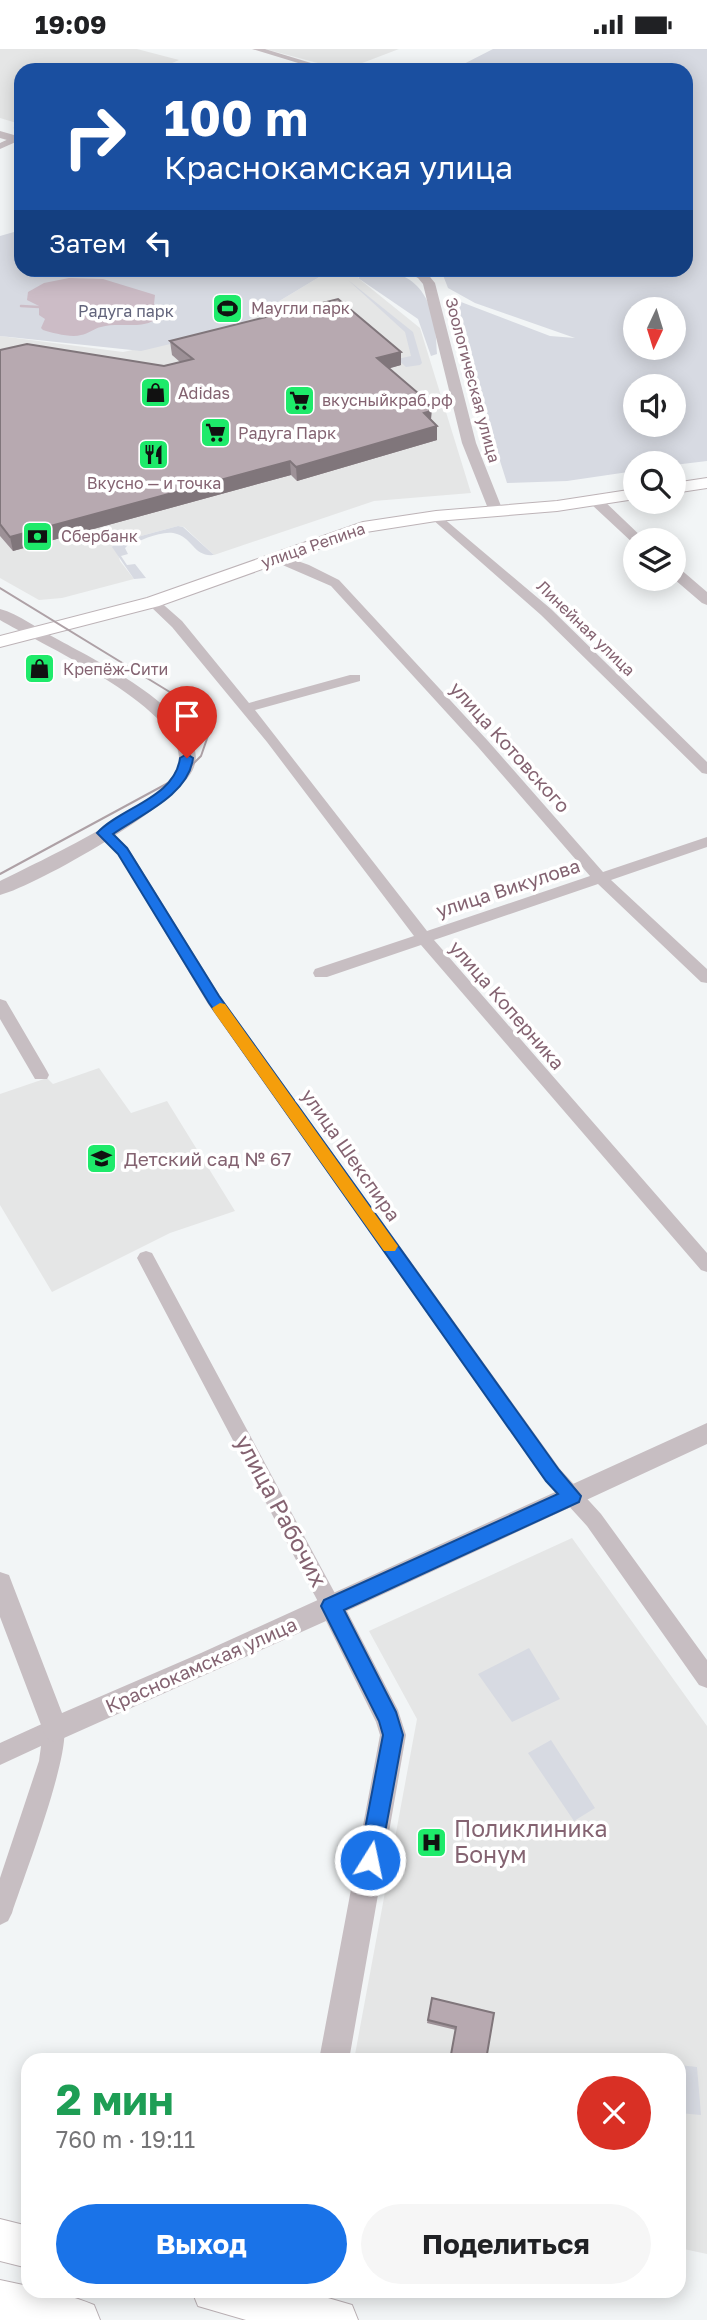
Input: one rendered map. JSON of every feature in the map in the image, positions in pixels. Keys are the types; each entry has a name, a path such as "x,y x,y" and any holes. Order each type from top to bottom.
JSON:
{"main road":[{"path":"686,486 707,483"},
{"name":"улица Репина","path":"0,642 153,602 363,527 436,516 623,496"},
{"path":"0,2240 21,2245"},
{"path":"246,2298 337,2320"},
{"path":"0,2301 79,2320"}],"street":[{"path":"256,49 305,63"},
{"name":"Зоологическая улица","path":"424,277 429,283 469,443 496,511"},
{"path":"596,501 625,528"},
{"name":"Линейная улица","path":"436,516 546,612 707,771"},
{"name":"улица Котовского","path":"275,557 335,583 483,744 601,879 707,978"},
{"path":"686,582 707,600"},
{"name":"улица Коперника","path":"153,602 177,624 246,708 423,937 707,1265"},
{"path":"0,614 148,701 163,713 182,739 187,758 185,769 176,783 155,802 0,889"},
{"path":"246,708 355,678"},
{"name":"улица Шекспира","path":"104,833 123,851 214,1000 553,1475 594,1520 707,1678"},
{"name":"улица Викулова","path":"321,973 707,842"},
{"path":"0,1005 41,1075"},
{"name":"улица Рабочих","path":"146,1258 346,1632 389,1719 393,1735 335,2053"},
{"name":"Краснокамская улица","path":"0,1754 707,1433"},
{"path":"0,1583 55,1729 50,1761 0,1913"}],"shaded area":[{"path":"0,49 137,49 179,60 172,63 14,63 14,122 0,118"},
{"path":"265,49 399,49 362,63 318,63"},
{"name":"Радуга Парк","path":"319,277 358,277 420,328 471,493 374,501 214,555 184,527 178,526 115,543 120,561 134,579 62,598 39,600 0,578 0,336 123,352 233,329"},
{"path":"69,278 103,279 155,295 154,304 162,311 151,322 109,325 77,336 43,330 41,328 45,319 39,315 39,306 27,300 28,292 44,283"},
{"name":"Детский сад № 67","path":"99,1068 131,1113 167,1101 235,1211 170,1233 52,1292 0,1205 0,1094 47,1078 53,1084"},
{"path":"572,1538 707,1726 707,2254 686,2250 686,2053 355,2053 417,1719 369,1631"}],"green space":[{"path":"493,49 707,49 707,461 686,464 686,451 623,451 623,473 567,481 507,483 448,297 550,336 575,338 475,303 448,288 444,277 693,277 693,63 466,63"},
{"name":"Радуга парк","path":"14,232 14,277 319,277 233,329 141,351 0,336 0,236"},
{"path":"404,277 415,284 430,306 437,354 431,356 418,319 358,278"},
{"path":"348,280 413,332 422,363 420,365 406,367 397,359 411,356 405,332"},
{"path":"178,526 183,527 214,555 198,551 177,534 152,536 128,545 125,548 128,554 121,556 127,565 135,564 146,578 134,579 112,547 115,543"},
{"path":"529,1648 560,1699 512,1722 478,1674"},
{"path":"551,1740 595,1808 574,1821 528,1753"},
{"path":"686,2066 697,2067 701,2115 686,2114"}],"building":[{"name":"Радуга Парк","path":"338,299 401,352 377,358 432,405 426,406 431,411 424,413 437,426 296,467 290,461 10,537 0,524 0,350 27,344 164,366 193,359 170,341"},
{"path":"432,1998 494,2013 487,2053 451,2053 456,2027 428,2020"}],"waterway":[{"path":"21,306 39,307"}],"tram line":[{"path":"0,588 191,705 199,712 210,730 201,756 181,776 0,874"}],"slow traffic":[{"path":"220,1008 390,1246"}],"place":[{"name":"Маугли парк","path":"228,308"},
{"name":"Adidas","path":"155,393"},
{"name":"вкусныйкраб.рф","path":"299,400"},
{"name":"Радуга Парк","path":"215,433"},
{"name":"Вкусно — и точка","path":"154,454"},
{"name":"Сбербанк","path":"38,536"},
{"name":"Крепёж-Сити","path":"40,669"},
{"name":"Детский сад № 67","path":"101,1159"},
{"name":"Поликлиника Бонум","path":"431,1842"}],"route":[{"path":"187,758 185,769 169,791 104,833 123,851 214,1000 553,1475 572,1496 331,1606 389,1719 393,1735 370,1860"}]}
